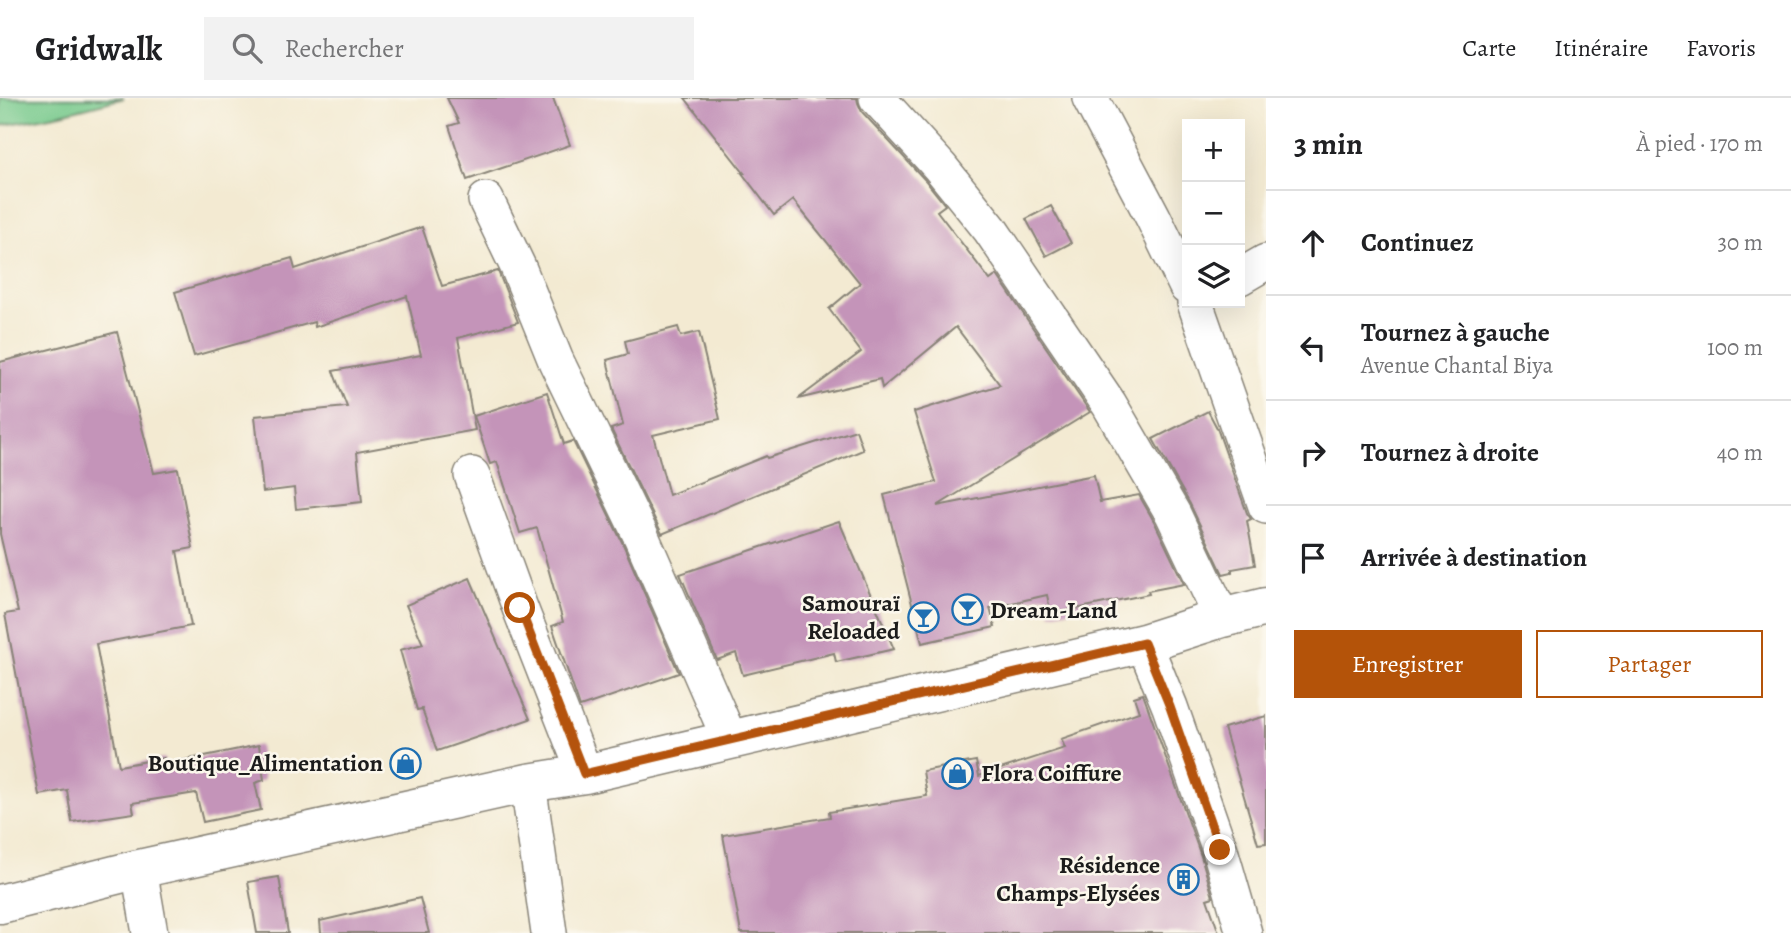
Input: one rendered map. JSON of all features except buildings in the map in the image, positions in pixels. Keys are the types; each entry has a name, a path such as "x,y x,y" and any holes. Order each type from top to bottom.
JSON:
{"main road":[{"path":"0,904 139,869 528,783 584,774 1144,643 1266,607"}],"street":[{"path":"877,98 940,167 990,229 1109,404 1173,514 1222,618"},
{"path":"1090,98 1182,278"},
{"path":"486,201 518,267 556,361 641,536 730,740"},
{"path":"1245,274 1266,262"},
{"path":"1197,308 1266,506"},
{"path":"472,475 584,774"},
{"path":"1144,643 1170,707 1220,850 1244,933"},
{"path":"528,783 549,933"},
{"path":"139,869 150,933"}],"green space":[{"path":"0,98 124,98 0,126"}],"place":[{"name":"Dream-Land","path":"967,610"},
{"name":"Samouraï Reloaded","path":"923,617"},
{"name":"Boutique_Alimentation","path":"406,763"},
{"name":"Flora Coiffure","path":"958,773"},
{"name":"Résidence Champs-Elysées","path":"1183,879"}],"route":[{"path":"520,608 584,774 1144,643 1170,707 1220,850"}]}
